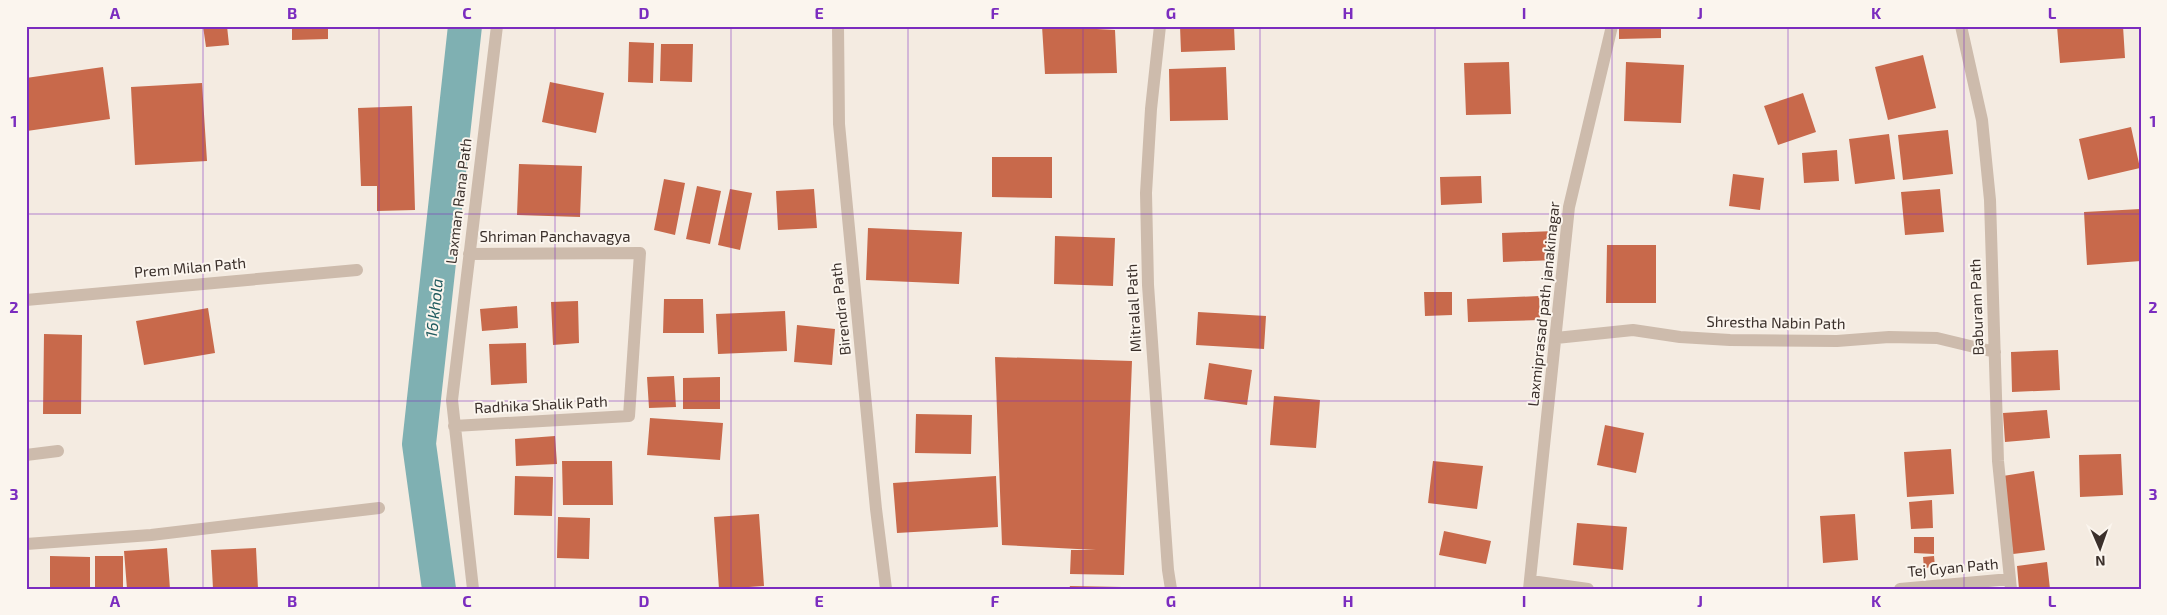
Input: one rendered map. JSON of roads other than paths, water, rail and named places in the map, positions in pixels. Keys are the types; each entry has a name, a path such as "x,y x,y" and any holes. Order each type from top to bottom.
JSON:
{"street":[{"name":"Laxman Rana Path","path":"473,589 452,400 497,26"},
{"name":"Birendra Path","path":"838,26 839,124 876,509 886,589"},
{"name":"Mitralal Path","path":"1160,26 1151,109 1146,193 1148,285 1168,570 1171,589"},
{"name":"Laxmiprasad path janakinagar","path":"1530,585 1570,207 1612,26"},
{"name":"Baburam Path","path":"1961,26 1982,120 1988,182 1998,461 2010,584"},
{"name":"Shriman Panchavagya","path":"469,254 640,253 628,416"},
{"name":"Prem Milan Path","path":"26,300 357,270"},
{"name":"Shrestha Nabin Path","path":"1556,338 1632,330 1680,337 1730,340 1837,341 1889,337 1937,338 1995,352"},
{"name":"Radhika Shalik Path","path":"454,426 628,416"},
{"path":"26,454 58,451"},
{"path":"26,544 151,535 379,508"},
{"name":"Tej Gyan Path","path":"1900,589 2010,584"},
{"path":"1530,585 1588,589"}],"waterway":[{"name":"16 khola","path":"439,589 419,444 465,26"}]}
